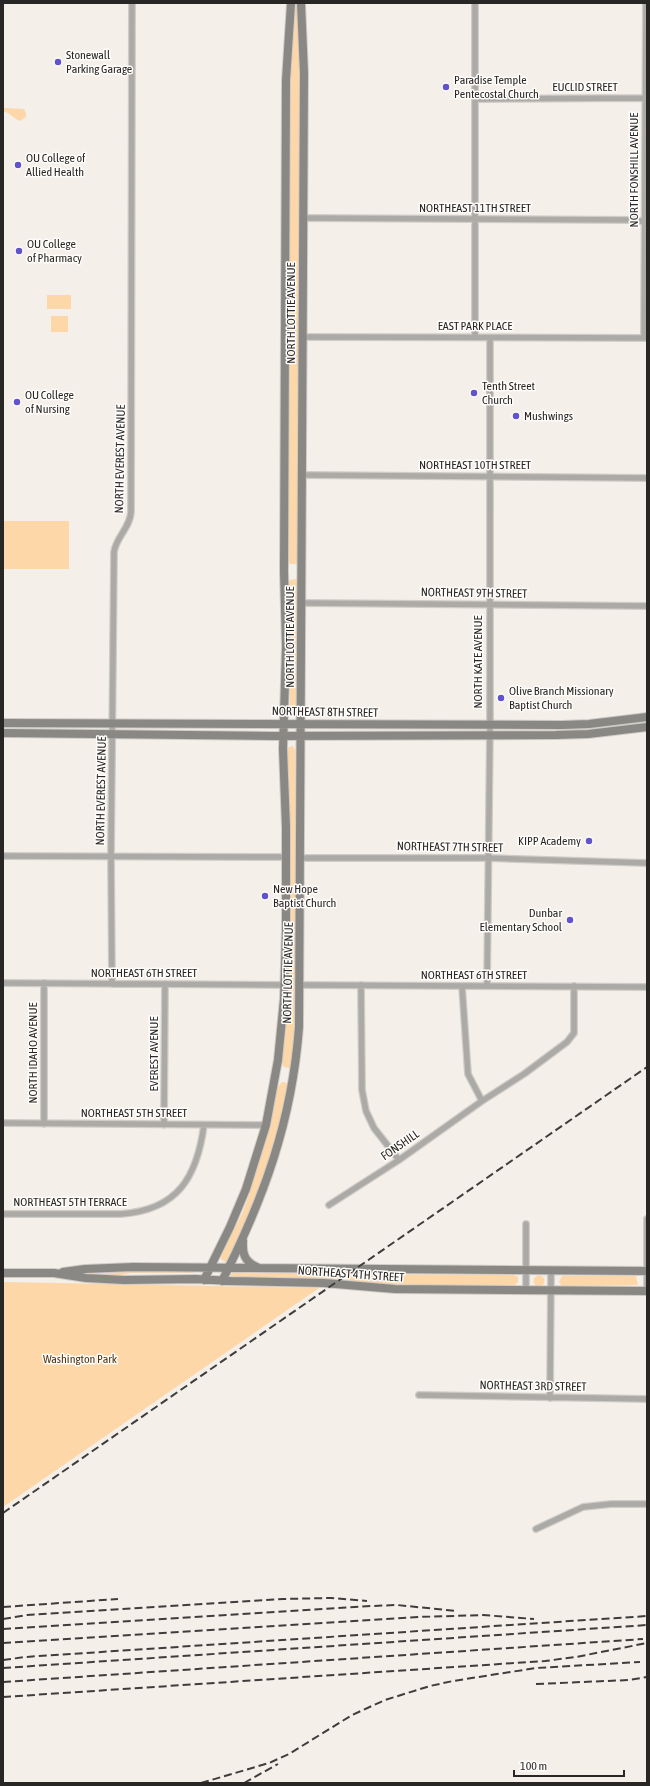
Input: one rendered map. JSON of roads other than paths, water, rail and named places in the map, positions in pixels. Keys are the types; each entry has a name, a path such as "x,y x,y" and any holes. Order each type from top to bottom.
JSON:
{"main road":[{"name":"NORTH LOTTIE AVENUE","path":"204,1280 230,1227 246,1189 266,1125 278,1060 284,985 286,857 284,736 286,80 291,3"},
{"name":"NORTH LOTTIE AVENUE","path":"222,1281 243,1239 271,1169 287,1112 297,1055 300,985 300,736 302,603 304,73 301,3"},
{"name":"NORTHEAST 8TH STREET","path":"3,723 490,725 589,724 647,717"},
{"name":"NORTHEAST 8TH STREET","path":"3,733 284,736 489,735 588,734 647,727"},
{"path":"243,1239 244,1255 247,1261 260,1268"},
{"name":"NORTHEAST 4TH STREET","path":"3,1273 54,1273 92,1269 210,1268 647,1271"},
{"name":"NORTHEAST 4TH STREET","path":"54,1273 113,1280 204,1280 324,1283 395,1289 647,1291"}],"street":[{"name":"NORTH EVEREST AVENUE","path":"112,984 111,856 114,552 117,540 129,523 132,512 132,3"},
{"path":"475,3 475,337"},
{"name":"NORTH FONSHILL AVENUE","path":"646,3 646,338"},
{"name":"EUCLID STREET","path":"476,99 645,98"},
{"name":"NORTHEAST 11TH STREET","path":"303,218 475,218 646,221"},
{"name":"EAST PARK PLACE","path":"303,337 646,338"},
{"name":"NORTH KATE AVENUE","path":"488,986 490,338"},
{"name":"NORTHEAST 10TH STREET","path":"302,475 647,478"},
{"name":"NORTHEAST 9TH STREET","path":"302,603 647,606"},
{"path":"3,856 286,857"},
{"name":"NORTHEAST 7TH STREET","path":"300,858 488,858 647,863"},
{"name":"NORTHEAST 6TH STREET","path":"3,983 284,985"},
{"name":"NORTH IDAHO AVENUE","path":"44,983 44,1124"},
{"name":"EVEREST AVENUE","path":"164,1124 165,984"},
{"name":"NORTHEAST 6TH STREET","path":"300,985 647,986"},
{"path":"361,985 362,1090 366,1111 374,1128 399,1160"},
{"path":"462,986 468,1074 482,1101 524,1074 567,1042 574,1033 574,986"},
{"name":"FONSHILL","path":"329,1205 399,1160 482,1101"},
{"name":"NORTHEAST 5TH STREET","path":"3,1123 266,1125"},
{"name":"NORTHEAST 5TH TERRACE","path":"3,1214 121,1214 140,1211 158,1205 177,1191 192,1172 201,1147 204,1125"},
{"path":"647,1219 647,1291"},
{"path":"526,1224 526,1290"},
{"path":"550,1398 551,1271"},
{"name":"NORTHEAST 3RD STREET","path":"419,1396 647,1399"},
{"path":"536,1528 583,1507 611,1504 647,1504"}],"railway":[{"path":"3,1513 647,1067"},
{"path":"3,1619 27,1615 283,1599 331,1598 367,1601"},
{"path":"3,1607 118,1599"},
{"path":"3,1629 397,1605 456,1611"},
{"path":"3,1643 418,1617 483,1615 534,1619"},
{"path":"3,1660 25,1657 647,1616"},
{"path":"3,1668 647,1625"},
{"path":"3,1682 643,1639"},
{"path":"3,1697 545,1661 576,1657 647,1643"},
{"path":"201,1783 269,1763 289,1754 352,1715 385,1700 430,1686 536,1668 640,1662"},
{"path":"536,1684 629,1680 647,1677"},
{"path":"244,1783 278,1764"}],"place":[{"name":"Stonewall Parking Garage","path":"58,62"},
{"name":"Paradise Temple Pentecostal Church","path":"446,87"},
{"name":"OU College of Allied Health","path":"18,165"},
{"name":"OU College of Pharmacy","path":"19,251"},
{"name":"Tenth Street Church","path":"474,393"},
{"name":"OU College of Nursing","path":"17,402"},
{"name":"Mushwings","path":"516,416"},
{"name":"Olive Branch Missionary Baptist Church","path":"501,698"},
{"name":"KIPP Academy","path":"589,841"},
{"name":"New Hope Baptist Church","path":"265,896"},
{"name":"Dunbar Elementary School","path":"570,920"}],"park label":[{"name":"Washington Park","path":"80,1359"}]}
